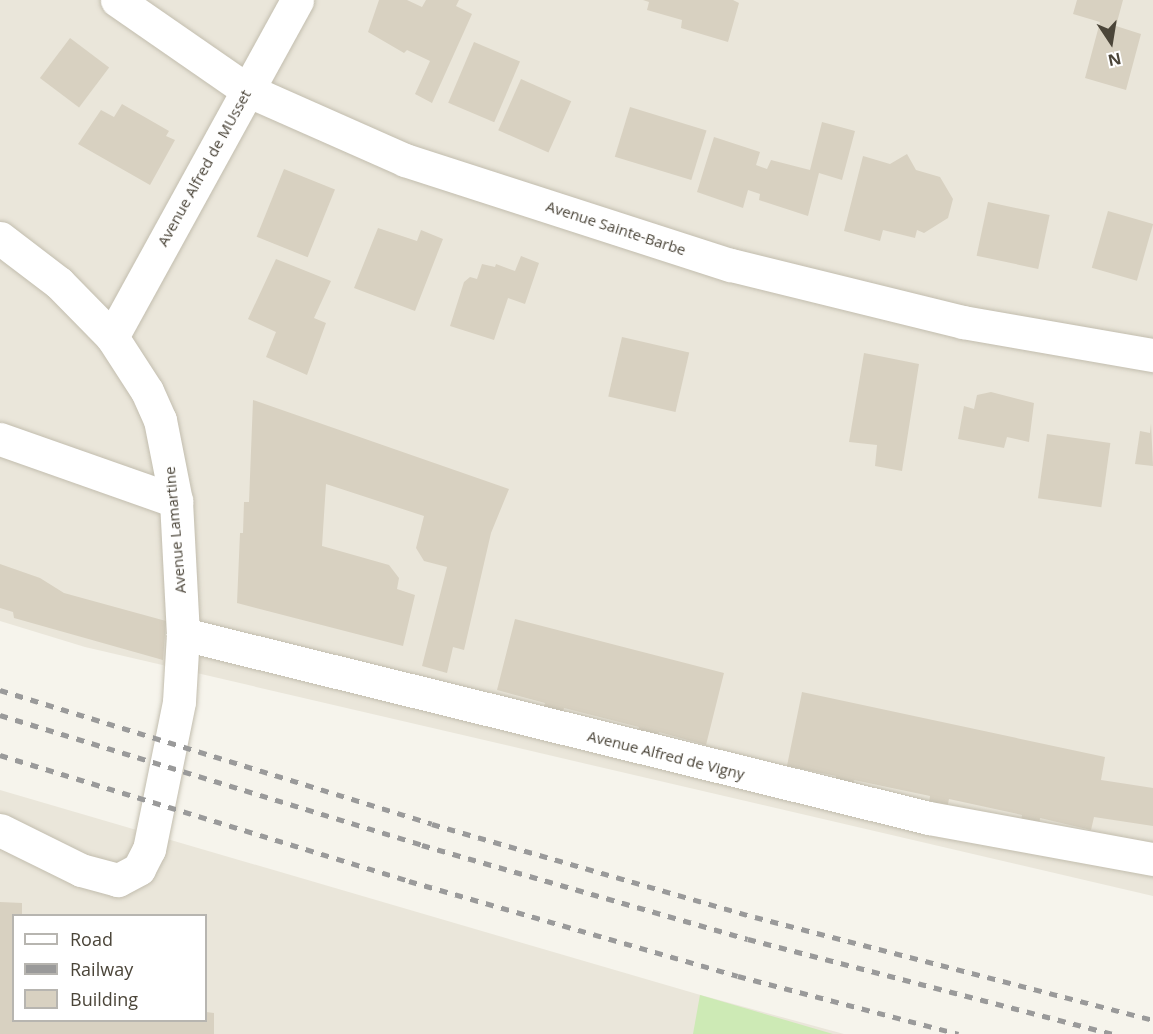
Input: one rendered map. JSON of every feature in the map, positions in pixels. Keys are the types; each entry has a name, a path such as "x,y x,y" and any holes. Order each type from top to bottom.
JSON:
{"street":[{"name":"Avenue Sainte-Barbe","path":"117,0 247,90 405,160 731,265 963,322 1153,355"},
{"name":"Avenue Alfred de MUsset","path":"112,336 297,0"},
{"name":"Avenue Lamartine","path":"0,238 60,283 112,336 147,391 160,420 176,501 183,634 179,702 149,849 139,869 118,880 90,872 0,830"},
{"path":"0,439 176,501"},
{"name":"Avenue Alfred de Vigny","path":"183,634 929,818 1153,859"}],"shaded area":[{"path":"0,0 1153,0 1153,896 85,647 0,621"},
{"path":"0,790 697,994 844,1034 0,1034"}],"green space":[{"path":"700,995 833,1034 693,1034"}],"building":[{"path":"379,0 407,0 422,7 426,0 459,0 456,6 472,14 432,103 415,94 430,61 407,50 404,53 368,32"},
{"path":"643,0 733,0 739,3 728,42 681,28 682,20 647,10 649,2"},
{"path":"1077,0 1123,0 1116,26 1141,34 1126,90 1085,78 1100,22 1073,14"},
{"path":"70,38 109,67 79,107 40,78"},
{"path":"474,42 520,62 494,122 448,103"},
{"path":"521,79 571,101 548,153 498,130"},
{"path":"122,104 169,131 166,136 175,140 150,185 78,144 101,110 114,117"},
{"path":"630,107 707,130 691,180 615,157"},
{"path":"822,122 855,131 842,180 819,173 808,216 759,200 760,194 748,190 743,208 697,192 714,137 760,152 756,165 767,169 771,160 810,170"},
{"path":"907,154 916,170 940,177 953,199 948,218 924,233 917,230 915,238 883,230 880,241 844,231 863,156 890,164"},
{"path":"284,169 335,190 308,257 257,237"},
{"path":"988,202 1050,215 1038,269 977,256"},
{"path":"1108,211 1153,224 1137,281 1092,268"},
{"path":"378,228 417,241 421,230 443,239 415,311 354,288"},
{"path":"521,256 539,263 525,304 508,298 494,340 450,326 464,282 470,277 477,279 482,264 495,267 496,264 515,271"},
{"path":"276,259 331,281 314,318 326,323 307,375 266,357 276,332 248,319"},
{"path":"622,337 689,353 676,412 608,396"},
{"path":"864,353 919,364 902,471 875,466 877,445 849,442"},
{"path":"991,392 1034,403 1029,442 1007,437 1004,448 958,439 964,406 974,409 977,395"},
{"path":"253,400 509,489 491,533 464,650 453,647 447,673 422,666 447,567 424,561 416,548 424,516 326,484 322,546 389,565 399,578 397,589 415,595 403,646 237,603 240,533 243,533 244,502 249,502"},
{"path":"1151,423 1153,466 1135,464 1140,431 1150,433"},
{"path":"1047,434 1110,443 1101,507 1038,498"},
{"path":"0,564 40,578 64,593 166,621 163,660 14,618 13,612 0,608"},
{"path":"515,619 724,673 706,745 659,732 656,741 637,736 639,727 564,708 562,716 543,711 545,703 497,690"},
{"path":"802,692 1105,757 1101,780 1153,788 1153,826 1094,817 1091,830 1040,818 1039,826 1021,822 1022,815 949,799 947,808 929,804 930,796 854,780 853,788 834,784 836,776 787,766"},
{"path":"0,902 22,903 22,914 12,914 12,1022 207,1022 207,1012 214,1013 214,1034 0,1034"}],"railway":[{"path":"0,690 432,824 755,917 1153,1020"},
{"path":"0,715 422,845 748,939 1112,1034"},
{"path":"0,755 409,881 738,976 959,1034"}]}
